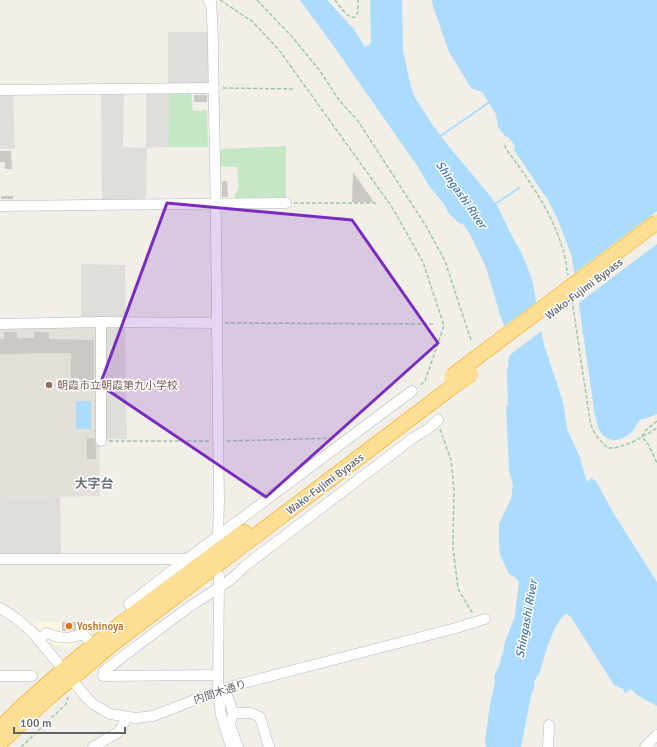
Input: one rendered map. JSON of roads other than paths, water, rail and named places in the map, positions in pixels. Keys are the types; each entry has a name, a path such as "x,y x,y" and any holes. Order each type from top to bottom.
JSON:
{"highway":[{"name":"Wako-Fujimi Bypass","path":"0,728 67,674 115,642 657,222"},
{"name":"Wako-Fujimi Bypass","path":"0,743 67,674 88,640 137,612 657,233"}],"street":[{"path":"208,0 212,2 214,32 213,88 216,205 219,492 218,536"},
{"path":"0,90 213,88"},
{"path":"0,206 216,205 286,203"},
{"path":"0,324 101,322 217,323"},
{"path":"101,322 101,441"},
{"path":"137,612 129,604 412,391"},
{"path":"218,675 103,676 104,671 188,608 238,574 245,566 413,438 428,430 438,420"},
{"path":"0,559 187,559"},
{"path":"218,576 218,675 222,690 233,713 230,725 238,747"},
{"name":"内間木通り","path":"0,608 16,618 27,628 93,704 110,714 144,718 222,690 456,628 481,620"},
{"path":"38,640 47,633 58,638 88,640"},
{"path":"0,676 32,676"},
{"path":"222,690 221,715 231,747"},
{"path":"233,713 251,713 260,717 269,747"},
{"path":"93,747 120,731 127,717"},
{"path":"548,747 549,725"},
{"path":"645,747 657,735"}],"water":[{"name":"Shingashi River","path":"300,0 327,0 353,28 365,47 371,42 370,0 402,0 403,50 414,96 446,143 498,207 522,254 532,279 544,345 563,402 567,429 579,455 587,482 591,478 596,481 614,514 657,582 657,706 637,695 631,689 625,693 623,689 614,685 571,617 566,614 561,618 553,633 539,675 534,682 521,747 486,747 485,742 489,711 495,681 494,676 500,664 505,642 515,616 519,582 516,578 509,574 500,555 499,543 499,524 511,499 513,485 509,470 506,407 508,405 507,370 510,354 505,328 486,267 470,234 462,223 460,224 449,214 444,204 429,186 418,167"},
{"path":"432,0 657,0 657,414 640,420 631,432 622,439 611,440 605,437 598,426 595,416 572,257 558,220 548,200 514,150 515,146 498,127 496,114 482,92 471,88 449,52"},
{"path":"76,401 91,401 91,429 76,429"}],"waterway":[{"path":"439,137 491,101"},
{"path":"495,204 519,188"}],"place":[{"name":"朝霞市立朝霞第九小学校","path":"49,385"},
{"name":"Yoshinoya","path":"69,626"}],"district":[{"name":"大字台","path":"94,484"}]}
